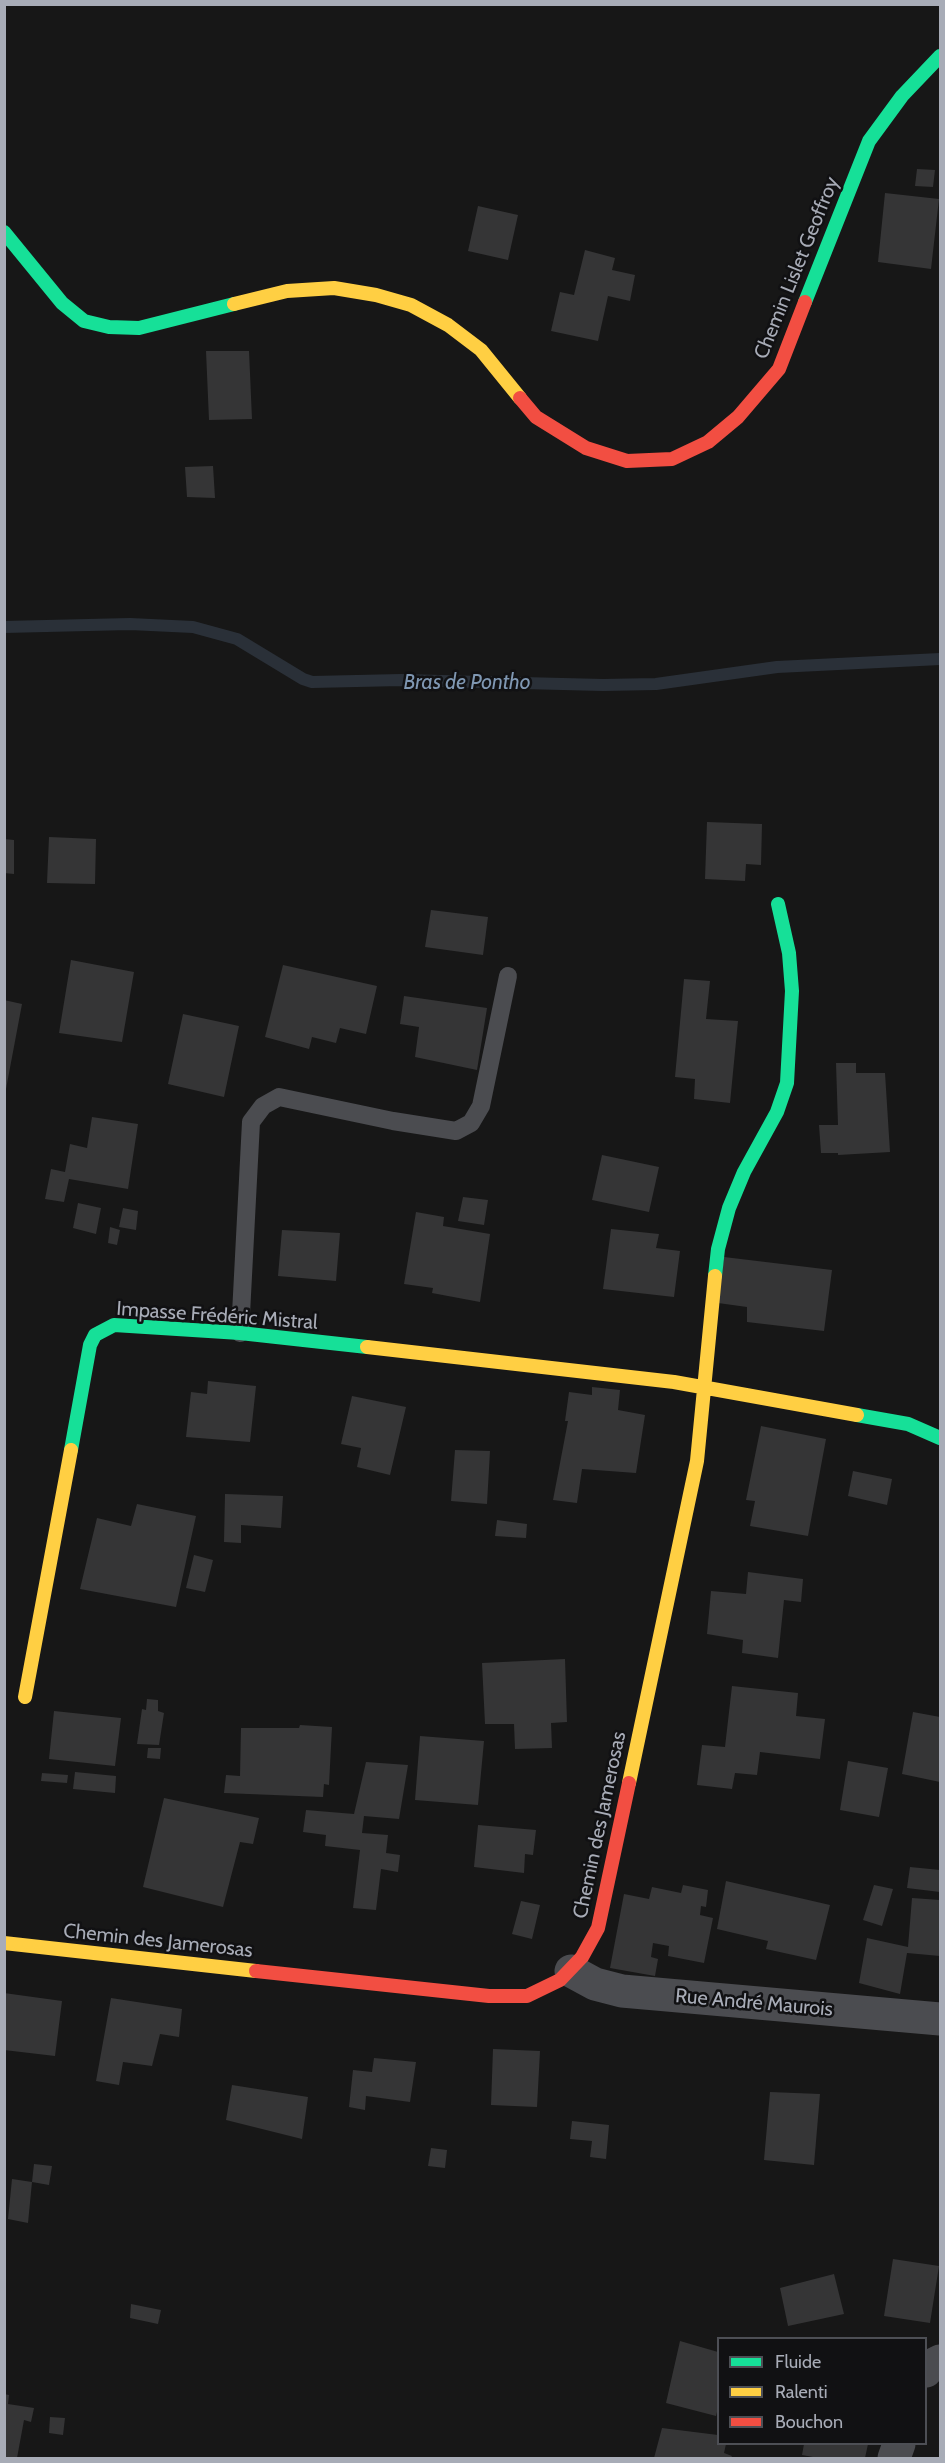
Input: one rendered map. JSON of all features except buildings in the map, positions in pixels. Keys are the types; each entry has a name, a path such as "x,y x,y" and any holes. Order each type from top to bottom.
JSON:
{"street":[{"name":"Chemin Lislet Geoffroy","path":"4,232 62,303 84,321 109,327 139,328 287,291 334,288 376,295 411,305 448,325 481,350 536,417 586,448 627,461 672,459 708,442 738,417 779,369 869,141 902,96 940,56"},
{"name":"Chemin des Jamerosas","path":"4,1943 489,1996 527,1996 560,1980 571,1971 598,1928 697,1461 718,1249 729,1208 748,1163 777,1112 787,1083 792,991 789,953 778,904"},
{"name":"Impasse Frédéric Mistral","path":"25,1697 90,1345 95,1335 114,1325 240,1333 705,1387"},
{"path":"705,1387 908,1424 940,1438"},
{"name":"Rue André Maurois","path":"571,1971 596,1984 622,1991 940,2019"},
{"path":"927,2370 940,2361"}],"lane":[{"path":"240,1333 251,1122 263,1106 279,1097 393,1121 456,1131 471,1123 481,1106 508,976"}],"waterway":[{"name":"Bras de Pontho","path":"4,627 130,624 193,627 237,639 303,679 312,682 401,680 603,685 656,684 777,667 940,659"}],"traffic: fast":[{"path":"805,302 869,141 902,96 940,56"},
{"path":"4,232 62,303 84,321 109,327 139,328 234,304"},
{"path":"715,1276 718,1249 729,1208 744,1172 777,1112 787,1083 792,991 789,953 778,904"},
{"path":"71,1450 90,1345 95,1335 114,1325 240,1333 367,1347"},
{"path":"857,1415 908,1424 940,1438"}],"traffic: slow":[{"path":"234,304 287,291 334,288 376,295 411,305 448,325 481,350 520,398"},
{"path":"629,1783 697,1461 715,1276"},
{"path":"367,1347 674,1382 857,1415"},
{"path":"25,1697 71,1450"},
{"path":"4,1943 256,1971"}],"traffic: jam":[{"path":"520,398 536,417 586,448 627,461 672,459 708,442 738,417 779,369 805,302"},
{"path":"256,1971 489,1996 527,1996 560,1980 582,1957 598,1928 629,1783"}]}
